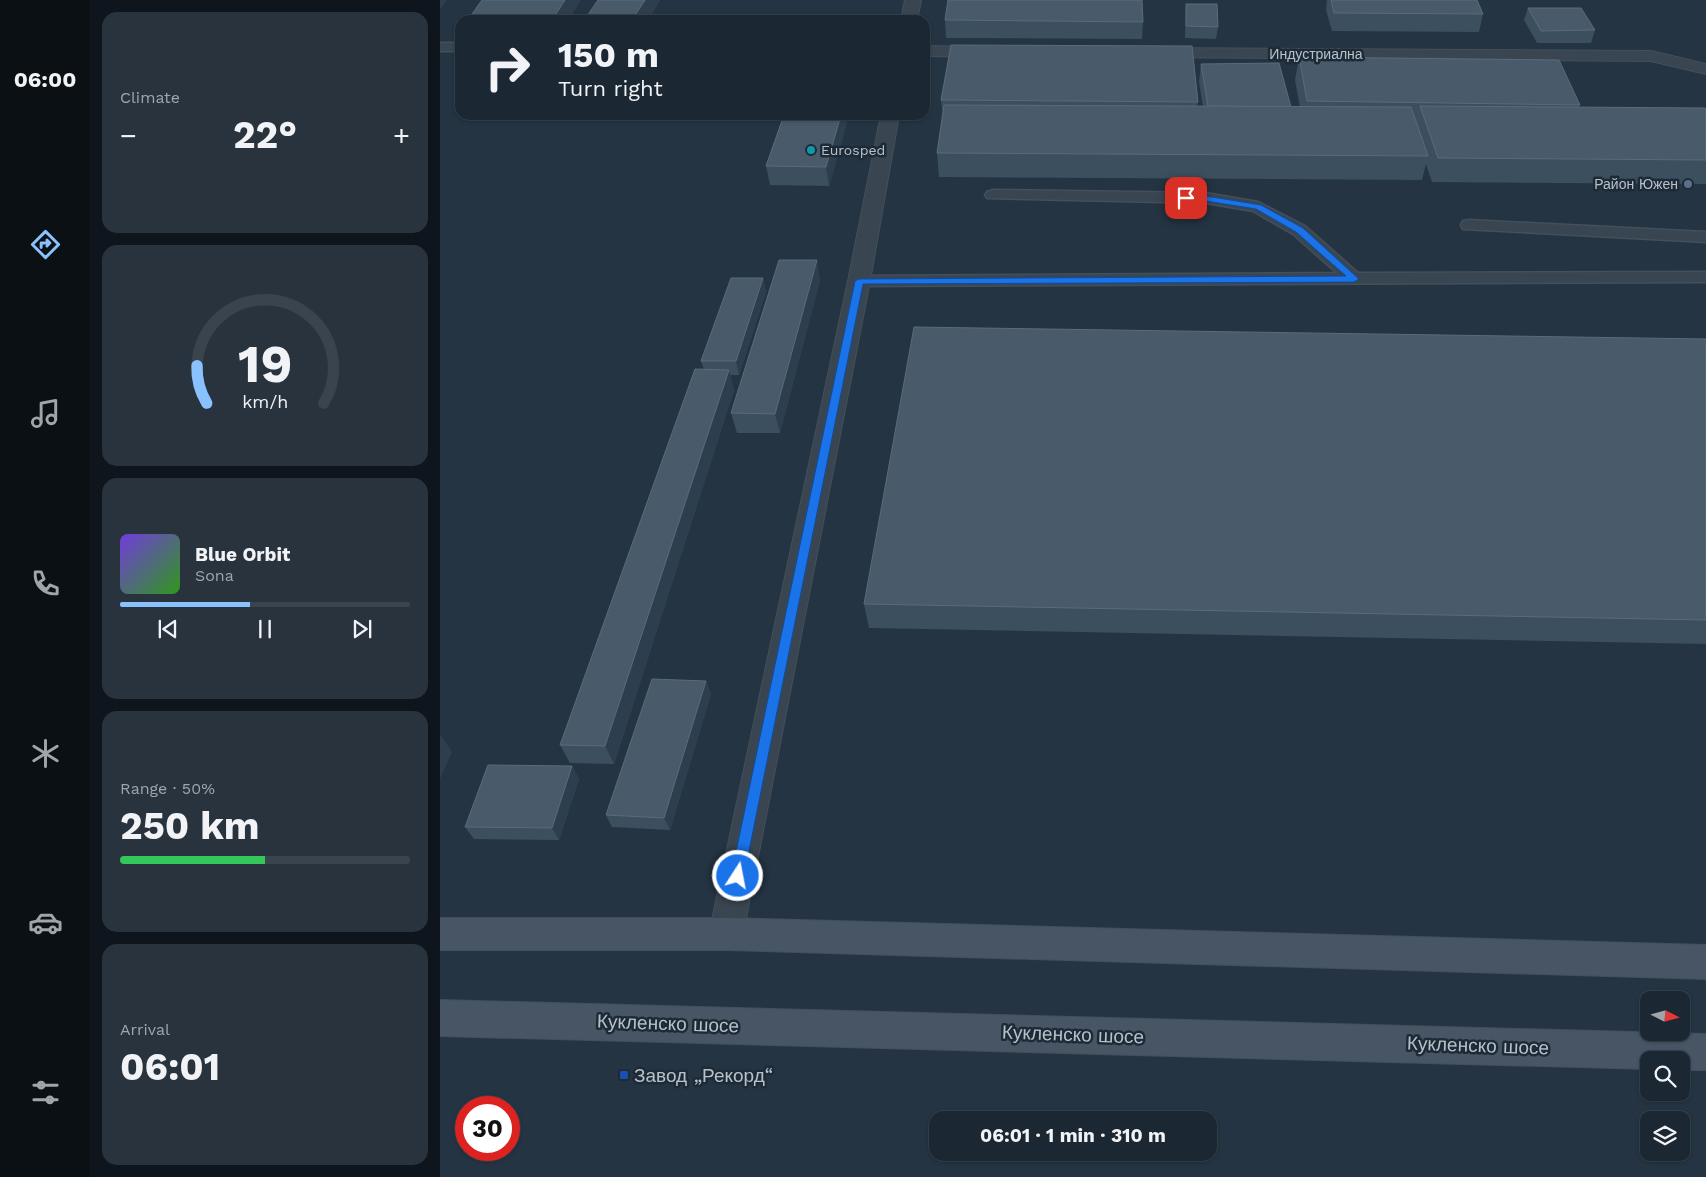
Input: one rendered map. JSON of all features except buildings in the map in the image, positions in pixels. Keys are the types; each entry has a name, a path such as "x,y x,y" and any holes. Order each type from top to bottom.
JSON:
{"main road":[{"path":"440,934 726,934 1706,962"},
{"name":"Кукленско шосе","path":"440,1018 1706,1052"}],"street":[{"path":"910,15 913,0"},
{"path":"930,51 1005,52"},
{"name":"Индустриална","path":"1144,53 1651,56 1706,69"},
{"path":"726,934 859,281 889,120"}],"lane":[{"path":"440,47 455,47"},
{"path":"994,195 1206,198 1258,207 1300,230 1354,279"},
{"path":"1469,225 1706,237"},
{"path":"859,281 1706,277"}],"place":[{"name":"Eurosped","path":"811,150"},
{"name":"Район Южен","path":"1688,184"},
{"name":"Завод „Рекорд“","path":"624,1075"}],"route":[{"path":"738,876 859,281 1354,279 1300,230 1258,207 1206,198 1186,198"}]}
